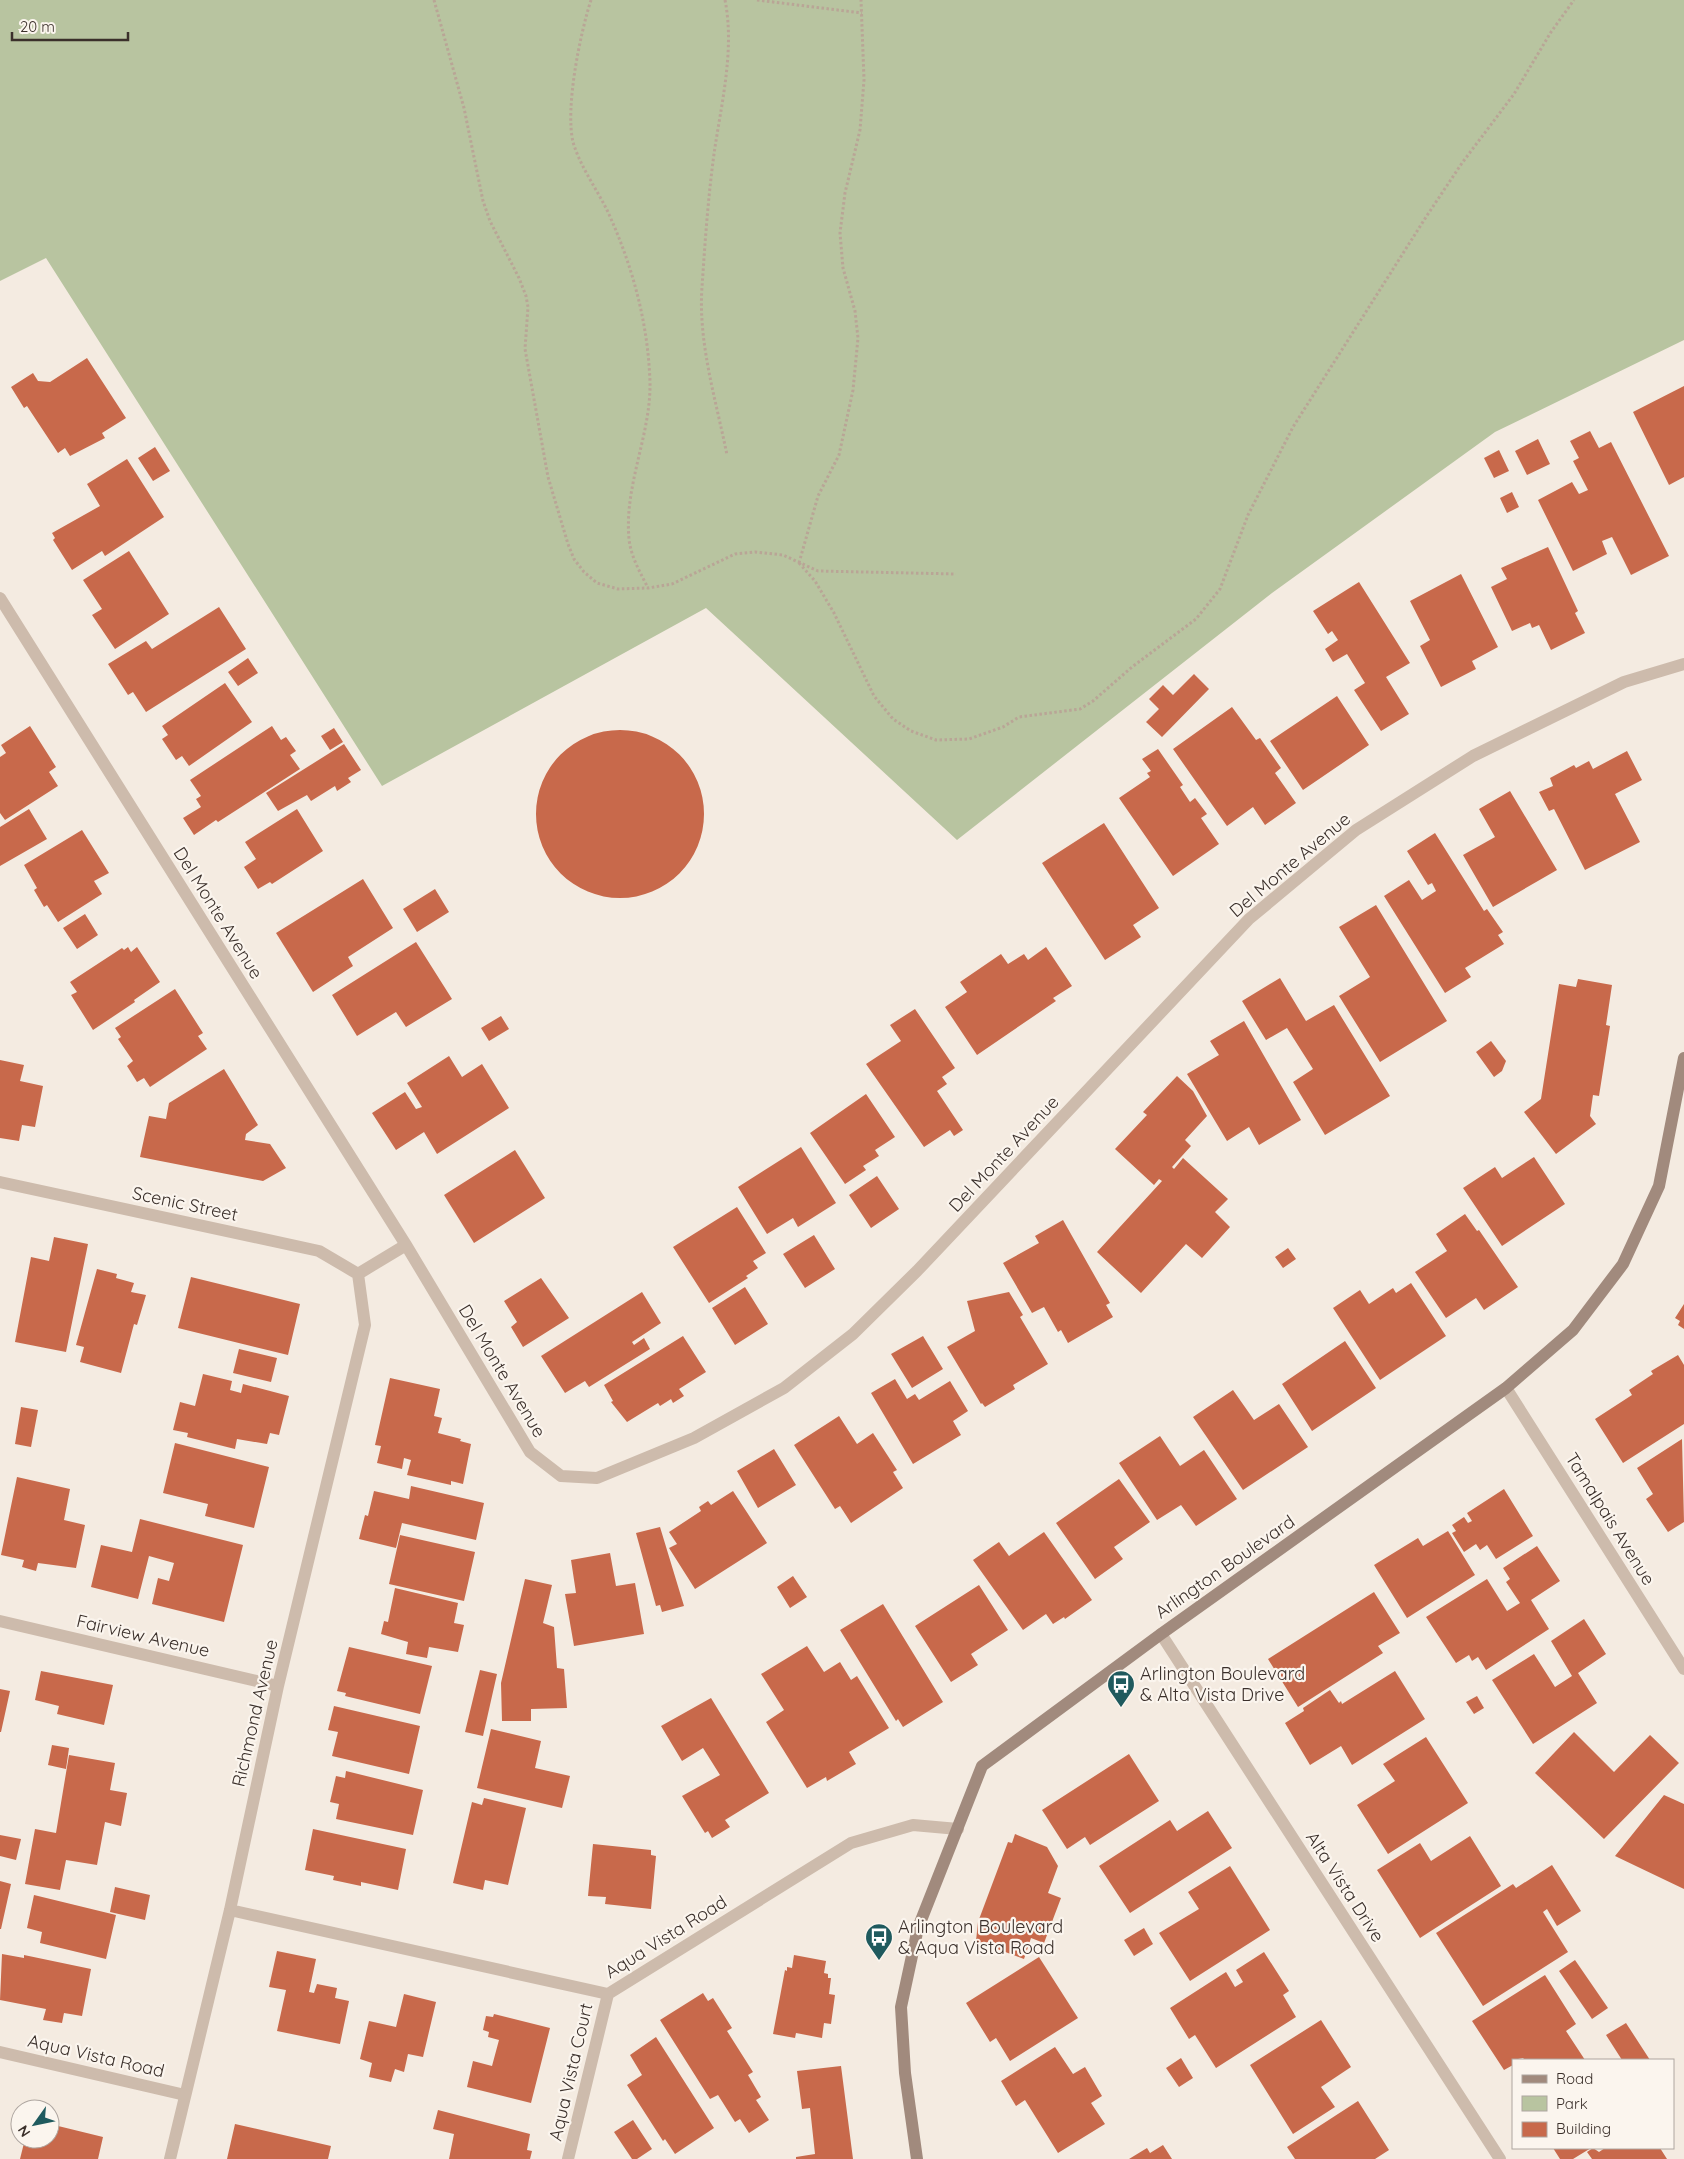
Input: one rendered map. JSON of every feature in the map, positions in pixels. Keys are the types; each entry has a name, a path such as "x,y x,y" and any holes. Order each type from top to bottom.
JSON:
{"main road":[{"name":"Arlington Boulevard","path":"917,2159 905,2073 901,2007 918,1928 982,1766 1161,1634 1506,1388 1573,1330 1623,1264 1658,1186 1684,1058"}],"street":[{"name":"Del Monte Avenue","path":"0,598 406,1245 530,1452 561,1476 597,1478 694,1438 784,1388 853,1334 917,1271 1249,919 1356,830 1473,756 1624,682 1684,664"},
{"name":"Scenic Street","path":"0,1182 318,1251 358,1274"},
{"path":"358,1274 406,1245"},
{"name":"Richmond Avenue","path":"170,2159 230,1910 278,1686 365,1325 358,1274"},
{"name":"Tamalpais Avenue","path":"1506,1388 1684,1669"},
{"name":"Fairview Avenue","path":"0,1621 278,1686"},
{"name":"Alta Vista Drive","path":"1161,1634 1500,2159"},
{"name":"Aqua Vista Road","path":"230,1910 608,1994 851,1843 913,1825 958,1829"},
{"name":"Aqua Vista Court","path":"568,2159 608,1994"},
{"name":"Aqua Vista Road","path":"0,2052 185,2095"}],"path":[{"path":"434,0 464,108 483,201 490,221 526,296 528,307 525,349 530,386 538,415 548,476 574,559 597,583 618,589 648,588 672,584 735,554 755,552 783,555 818,571 956,574"},
{"path":"591,0 584,22 572,105 571,126 574,142 607,210 633,278 645,333 650,394 641,447 632,480 629,540 635,562 648,588"},
{"path":"725,0 728,17 726,69 714,157 702,289 705,346 727,455"},
{"path":"757,0 862,13"},
{"path":"799,563 818,496 839,455 853,390 858,338 854,310 843,268 840,233 845,193 860,130 864,80 861,0"},
{"path":"799,563 815,581 834,613 874,696 894,719 911,731 936,740 969,740 997,730 1019,717 1080,709 1093,702 1132,668 1196,618 1220,590 1248,515 1293,427 1426,217 1462,163 1514,94 1551,32 1574,0"}],"green space":[{"path":"0,0 1684,0 1684,340 1495,432 1272,593 957,840 706,608 382,786 46,258 0,281"}],"building":[{"path":"87,358 126,418 102,433 105,438 70,456 65,448 58,453 27,406 24,408 11,387 33,373 38,381 50,382"},
{"path":"1684,386 1684,477 1669,485 1633,412"},
{"path":"1590,431 1599,448 1611,442 1669,556 1631,575 1612,537 1602,541 1607,554 1573,571 1538,500 1572,482 1579,494 1588,490 1573,461 1579,458 1570,441"},
{"path":"1538,439 1550,464 1527,475 1515,451"},
{"path":"155,447 170,471 153,481 138,458"},
{"path":"1499,450 1509,471 1494,478 1484,458"},
{"path":"127,459 164,517 105,556 102,551 72,570 53,540 55,538 52,533 100,506 87,484"},
{"path":"1512,492 1519,507 1507,513 1500,498"},
{"path":"1548,547 1578,611 1575,613 1585,633 1551,650 1539,625 1532,628 1530,623 1512,631 1491,587 1507,579 1501,568"},
{"path":"129,551 169,614 115,649 92,615 102,609 83,580"},
{"path":"1461,574 1498,647 1472,661 1476,669 1441,687 1420,646 1430,640 1410,601"},
{"path":"1359,582 1410,663 1386,677 1409,714 1381,731 1354,690 1365,683 1347,654 1333,662 1325,649 1338,640 1332,631 1328,634 1313,611"},
{"path":"219,607 246,649 146,712 133,692 128,695 108,664 146,641 152,649"},
{"path":"248,658 258,673 238,686 228,672"},
{"path":"1194,674 1209,689 1162,737 1146,722 1159,709 1149,699 1163,685 1173,695"},
{"path":"225,683 252,722 189,766 182,756 176,760 162,739 168,735 162,726"},
{"path":"1337,696 1369,745 1303,790 1270,741"},
{"path":"1232,707 1256,740 1260,738 1281,768 1275,773 1296,803 1265,825 1253,807 1227,826 1173,749"},
{"path":"30,726 56,767 49,772 58,786 5,820 0,813 0,757 6,753 1,745"},
{"path":"272,726 281,740 286,737 296,751 290,755 300,769 218,822 216,820 194,835 183,818 201,807 196,799 201,796 190,780"},
{"path":"334,728 343,742 330,750 321,736"},
{"path":"620,730 644,734 659,740 673,749 685,761 694,775 700,790 704,814 700,838 694,853 685,867 673,879 659,888 644,894 620,898 596,894 581,888 567,879 555,867 546,853 540,838 536,814 540,790 546,775 555,761 567,749 581,740 596,734"},
{"path":"344,744 361,770 348,778 351,782 337,791 335,786 311,801 307,795 278,811 266,793"},
{"path":"1158,749 1183,785 1180,787 1190,802 1195,798 1207,814 1201,818 1219,844 1173,876 1119,798 1150,777 1147,773 1151,771 1142,759"},
{"path":"1627,751 1642,780 1615,794 1640,842 1585,870 1554,809 1549,811 1539,792 1553,786 1550,778 1574,765 1576,768 1589,761 1593,769"},
{"path":"1510,791 1557,870 1493,907 1463,855 1495,837 1479,809"},
{"path":"29,809 47,839 0,866 0,827"},
{"path":"297,809 323,851 272,884 270,882 258,889 244,867 256,859 245,842"},
{"path":"1104,823 1159,908 1133,925 1141,937 1105,960 1042,863"},
{"path":"82,830 109,873 94,881 102,894 58,922 47,905 44,907 34,890 37,888 24,865"},
{"path":"1435,833 1484,911 1487,909 1503,932 1498,935 1504,944 1465,968 1471,977 1445,993 1384,896 1409,880 1422,900 1436,891 1432,883 1428,885 1407,851"},
{"path":"363,879 393,928 348,957 353,966 313,992 276,933"},
{"path":"435,889 449,912 417,932 403,909"},
{"path":"1376,905 1447,1021 1380,1062 1339,996 1370,977 1339,927"},
{"path":"85,914 98,935 77,949 63,928"},
{"path":"416,942 452,999 406,1027 396,1012 357,1036 332,995"},
{"path":"128,947 131,952 137,947 160,982 134,1000 135,1002 93,1030 71,995 77,992 70,982 122,948 124,950"},
{"path":"1046,947 1072,986 1053,998 1056,1001 977,1055 945,1007 967,992 960,982 1001,954 1008,964 1024,954 1028,960"},
{"path":"1280,978 1306,1021 1334,1005 1390,1096 1325,1135 1293,1082 1313,1069 1287,1028 1266,1040 1242,1001"},
{"path":"1578,979 1612,985 1606,1025 1610,1026 1599,1096 1593,1095 1590,1116 1596,1124 1556,1154 1524,1112 1541,1099 1559,984 1576,987"},
{"path":"175,989 203,1033 198,1036 207,1049 150,1087 144,1078 137,1082 127,1066 133,1061 118,1039 121,1037 115,1028"},
{"path":"915,1009 955,1068 942,1077 947,1084 937,1091 963,1130 954,1136 950,1130 924,1147 866,1064 901,1041 890,1025"},
{"path":"501,1016 509,1029 489,1041 481,1028"},
{"path":"1244,1021 1301,1120 1259,1145 1249,1127 1227,1141 1187,1074 1219,1055 1210,1041"},
{"path":"1491,1041 1506,1061 1502,1071 1494,1077 1476,1052"},
{"path":"449,1056 462,1077 482,1064 509,1108 437,1154 424,1132 396,1150 372,1113 405,1092 416,1109 422,1107 407,1083"},
{"path":"0,1060 24,1065 20,1081 43,1086 35,1127 22,1125 19,1141 0,1138"},
{"path":"224,1069 258,1125 246,1134 245,1140 270,1144 286,1168 263,1181 140,1157 149,1116 166,1119 169,1103"},
{"path":"1177,1076 1193,1091 1207,1116 1185,1140 1191,1146 1172,1167 1174,1169 1183,1158 1228,1199 1215,1212 1230,1227 1202,1258 1186,1244 1141,1293 1097,1252 1162,1181 1159,1179 1154,1185 1115,1149 1147,1115 1143,1112"},
{"path":"866,1094 895,1137 875,1150 879,1156 863,1166 866,1170 845,1184 810,1133"},
{"path":"801,1147 836,1203 798,1227 793,1218 767,1234 738,1187"},
{"path":"515,1150 545,1198 474,1243 444,1195"},
{"path":"1534,1157 1565,1204 1502,1246 1463,1188 1495,1167 1502,1178"},
{"path":"877,1176 899,1209 871,1228 849,1195"},
{"path":"737,1207 766,1253 753,1261 758,1268 746,1276 748,1278 709,1303 673,1247"},
{"path":"1465,1214 1477,1231 1479,1230 1518,1287 1484,1310 1476,1298 1446,1318 1415,1272 1447,1251 1436,1234"},
{"path":"1063,1220 1110,1303 1106,1305 1113,1317 1068,1343 1061,1330 1058,1332 1044,1307 1032,1313 1003,1263 1039,1243 1035,1236"},
{"path":"814,1235 835,1269 805,1288 783,1254"},
{"path":"54,1237 88,1244 66,1352 15,1342 31,1257 49,1261"},
{"path":"1288,1248 1296,1259 1283,1268 1275,1257"},
{"path":"97,1269 117,1274 116,1278 134,1283 131,1292 146,1295 137,1325 134,1324 121,1373 80,1362 84,1347 76,1345"},
{"path":"191,1277 300,1304 288,1355 178,1328"},
{"path":"541,1278 569,1318 523,1347 511,1327 517,1322 504,1301"},
{"path":"1411,1283 1446,1336 1380,1380 1333,1308 1360,1290 1369,1304 1393,1288 1396,1293"},
{"path":"745,1287 768,1324 735,1345 712,1308"},
{"path":"642,1292 661,1323 632,1342 634,1345 644,1338 650,1349 589,1387 585,1381 565,1393 541,1356"},
{"path":"1009,1292 1023,1315 1020,1317 1048,1364 1013,1385 1015,1389 985,1407 981,1404 947,1347 975,1331 967,1301"},
{"path":"1684,1304 1684,1329 1678,1325 1680,1321 1675,1318"},
{"path":"683,1336 706,1372 679,1389 684,1396 673,1403 671,1399 660,1406 658,1403 627,1422 611,1402 613,1401 604,1385"},
{"path":"923,1336 943,1369 912,1388 891,1354"},
{"path":"1345,1341 1376,1388 1312,1431 1282,1384"},
{"path":"239,1349 277,1358 271,1382 233,1373"},
{"path":"1678,1355 1684,1365 1684,1424 1623,1463 1595,1419 1632,1395 1629,1390 1653,1374 1651,1371"},
{"path":"203,1374 232,1381 230,1390 241,1393 243,1384 289,1396 279,1435 270,1433 267,1444 237,1439 235,1449 187,1437 188,1433 173,1430 180,1402 195,1406"},
{"path":"390,1378 440,1389 434,1416 442,1418 438,1433 461,1439 460,1441 471,1444 463,1484 451,1481 451,1485 407,1475 411,1460 404,1458 402,1469 377,1463 381,1446 375,1445"},
{"path":"895,1379 907,1399 915,1394 919,1400 950,1381 968,1411 953,1421 961,1435 913,1464 871,1393"},
{"path":"1233,1390 1254,1420 1279,1404 1308,1447 1243,1490 1193,1417"},
{"path":"21,1407 38,1410 31,1447 15,1444"},
{"path":"839,1416 857,1444 873,1433 897,1470 893,1472 903,1488 851,1523 840,1506 835,1509 794,1445"},
{"path":"1160,1436 1180,1466 1204,1450 1237,1499 1196,1526 1181,1505 1157,1520 1119,1463"},
{"path":"1682,1439 1684,1522 1668,1532 1646,1499 1653,1494 1637,1468"},
{"path":"175,1443 269,1467 254,1528 205,1516 208,1504 163,1493"},
{"path":"774,1449 796,1485 758,1508 737,1471"},
{"path":"17,1477 70,1489 64,1520 85,1525 76,1568 38,1563 36,1571 22,1567 24,1560 1,1555"},
{"path":"1119,1479 1150,1522 1114,1547 1123,1559 1095,1579 1056,1523"},
{"path":"411,1486 484,1503 476,1540 402,1523 396,1548 359,1539 365,1515 368,1516 374,1491 409,1499"},
{"path":"1504,1489 1533,1536 1496,1559 1487,1545 1480,1550 1476,1544 1464,1552 1452,1533 1456,1531 1452,1525 1464,1517 1468,1523 1472,1521 1467,1513"},
{"path":"733,1491 767,1543 695,1589 669,1548 677,1544 669,1532 701,1511 699,1507 708,1501 711,1505"},
{"path":"140,1519 243,1545 224,1622 152,1604 158,1578 169,1581 174,1563 149,1556 138,1599 91,1587 101,1545 132,1552"},
{"path":"660,1527 684,1606 662,1612 660,1605 656,1606 636,1533"},
{"path":"1448,1531 1475,1575 1407,1618 1374,1565 1418,1538 1423,1546"},
{"path":"1044,1532 1092,1600 1065,1619 1064,1617 1053,1624 1046,1614 1023,1630 973,1560 999,1542 1009,1556"},
{"path":"400,1535 475,1552 464,1601 389,1584"},
{"path":"1537,1546 1560,1581 1531,1600 1549,1629 1486,1670 1478,1657 1472,1661 1469,1655 1456,1663 1426,1617 1487,1579 1507,1611 1520,1603 1506,1582 1510,1579 1503,1568"},
{"path":"610,1553 616,1586 635,1583 644,1634 574,1646 565,1594 576,1593 571,1560"},
{"path":"793,1576 807,1597 790,1608 777,1587"},
{"path":"525,1579 552,1585 543,1623 554,1627 557,1668 564,1669 567,1708 531,1709 531,1721 502,1721 501,1683"},
{"path":"979,1585 1008,1630 971,1654 978,1665 951,1682 915,1626"},
{"path":"395,1588 458,1603 454,1623 464,1625 458,1652 429,1647 427,1658 406,1654 408,1642 381,1634 384,1621 388,1622"},
{"path":"1374,1592 1400,1633 1378,1646 1383,1653 1298,1707 1268,1659"},
{"path":"883,1604 943,1702 903,1727 898,1719 896,1721 840,1630"},
{"path":"1584,1619 1606,1654 1578,1673 1597,1703 1533,1744 1492,1680 1534,1654 1555,1687 1572,1676 1551,1641"},
{"path":"807,1646 824,1672 840,1662 851,1680 857,1676 889,1728 849,1752 856,1764 827,1781 826,1777 807,1788 766,1722 784,1710 761,1674"},
{"path":"349,1647 432,1666 420,1714 345,1696 346,1693 337,1691"},
{"path":"480,1670 497,1674 483,1736 465,1732"},
{"path":"41,1671 113,1685 104,1725 57,1714 59,1706 35,1700"},
{"path":"1395,1671 1425,1719 1352,1765 1341,1746 1310,1765 1285,1723 1304,1711 1303,1708 1330,1690 1339,1703 1341,1701 1342,1704"},
{"path":"0,1689 10,1691 1,1732 0,1732"},
{"path":"1477,1696 1484,1708 1474,1714 1466,1702"},
{"path":"711,1698 769,1793 725,1820 730,1827 712,1838 708,1831 705,1833 682,1796 720,1775 703,1748 682,1761 661,1726"},
{"path":"334,1706 420,1726 409,1774 332,1756 338,1732 328,1730"},
{"path":"491,1729 541,1741 535,1768 570,1776 562,1808 477,1788"},
{"path":"1574,1732 1614,1772 1650,1735 1679,1763 1604,1839 1535,1773"},
{"path":"1426,1737 1468,1803 1388,1854 1357,1805 1395,1781 1383,1764"},
{"path":"52,1745 69,1748 66,1769 48,1765"},
{"path":"1129,1754 1159,1801 1090,1845 1085,1837 1067,1849 1042,1810"},
{"path":"69,1755 115,1763 110,1790 127,1793 121,1826 105,1822 97,1865 66,1860 60,1890 25,1884 35,1829 56,1833"},
{"path":"346,1771 423,1790 413,1835 336,1819 339,1804 330,1802 336,1776 345,1778"},
{"path":"1664,1795 1684,1804 1684,1889 1615,1856"},
{"path":"484,1798 526,1808 508,1885 485,1880 483,1890 453,1883 472,1802 482,1805"},
{"path":"1208,1811 1232,1848 1130,1913 1099,1866 1170,1820 1177,1831"},
{"path":"313,1829 406,1849 398,1890 361,1882 361,1886 333,1880 334,1876 305,1870"},
{"path":"1015,1834 1047,1847 1058,1866 1048,1893 1061,1898 1044,1943 1031,1938 1024,1959 976,1941 978,1922 1008,1842 1012,1843"},
{"path":"0,1835 21,1839 16,1860 0,1856"},
{"path":"1470,1836 1501,1886 1420,1938 1377,1870 1420,1843 1431,1861"},
{"path":"593,1844 651,1850 651,1855 656,1856 651,1909 605,1904 606,1897 588,1896"},
{"path":"1552,1865 1581,1911 1557,1926 1547,1909 1543,1912 1568,1952 1483,2006 1436,1933 1513,1884 1516,1888"},
{"path":"1230,1866 1270,1930 1190,1981 1159,1933 1199,1909 1188,1892"},
{"path":"0,1881 11,1884 1,1929 0,1929"},
{"path":"115,1887 150,1895 145,1920 110,1912"},
{"path":"34,1895 116,1915 106,1959 40,1943 42,1932 27,1928"},
{"path":"1144,1928 1153,1944 1134,1956 1124,1940"},
{"path":"277,1951 316,1959 309,1992 314,1993 317,1984 337,1988 335,1998 349,2001 340,2044 277,2031 286,1990 269,1987"},
{"path":"1264,1952 1289,1991 1283,1995 1296,2017 1216,2068 1195,2035 1189,2039 1170,2008 1226,1972 1235,1987 1243,1982 1236,1970"},
{"path":"2,1954 24,1958 24,1955 91,1969 82,2016 64,2013 62,2023 43,2020 46,2009 0,2000"},
{"path":"794,1955 826,1961 824,1973 828,1974 828,1978 831,1978 829,1994 835,1995 831,2024 824,2023 822,2038 796,2033 795,2038 773,2034 785,1970 787,1971 787,1967 792,1968"},
{"path":"1039,1957 1078,2018 1010,2061 996,2038 990,2042 966,2003"},
{"path":"1575,1960 1608,2008 1592,2019 1559,1971"},
{"path":"1545,1975 1576,2024 1566,2031 1584,2059 1512,2059 1512,2066 1504,2070 1472,2021"},
{"path":"703,1993 708,2001 713,1998 732,2028 727,2031 753,2072 748,2075 761,2097 756,2100 769,2120 749,2133 740,2119 735,2122 718,2095 710,2099 660,2020"},
{"path":"404,1994 436,2002 423,2057 408,2054 404,2072 395,2069 391,2082 369,2077 372,2063 360,2059 369,2021 396,2027"},
{"path":"494,2014 550,2028 531,2103 467,2087 473,2061 492,2066 499,2040 488,2037 489,2032 483,2030 486,2016 493,2017"},
{"path":"1321,2020 1351,2067 1321,2087 1335,2107 1293,2134 1250,2065"},
{"path":"1626,2023 1649,2059 1621,2059 1606,2035"},
{"path":"656,2037 714,2128 675,2154 665,2139 663,2141 627,2085 642,2075 630,2055"},
{"path":"1055,2047 1073,2074 1085,2067 1102,2096 1091,2103 1105,2124 1058,2153 1025,2100 1016,2106 1001,2081"},
{"path":"1181,2058 1193,2078 1179,2087 1166,2068"},
{"path":"841,2066 853,2159 796,2159 796,2157 815,2154 810,2108 802,2109 797,2071"},
{"path":"1358,2101 1389,2150 1375,2159 1295,2159 1287,2147"},
{"path":"438,2110 530,2134 527,2150 532,2151 530,2159 449,2159 454,2134 433,2129"},
{"path":"633,2120 652,2149 637,2159 632,2159 614,2132"},
{"path":"235,2124 331,2146 328,2159 227,2159"},
{"path":"60,2126 103,2137 98,2159 20,2159 22,2149 60,2149"},
{"path":"1163,2145 1172,2159 1129,2159 1147,2148 1150,2153"},
{"path":"1554,2149 1589,2149 1573,2159 1560,2159"},
{"path":"1592,2149 1599,2152 1604,2149 1661,2149 1667,2159 1592,2159 1587,2152"}],"place":[{"name":"Arlington Boulevard & Alta Vista Drive","path":"1121,1708"},
{"name":"Arlington Boulevard & Aqua Vista Road","path":"879,1961"}]}
